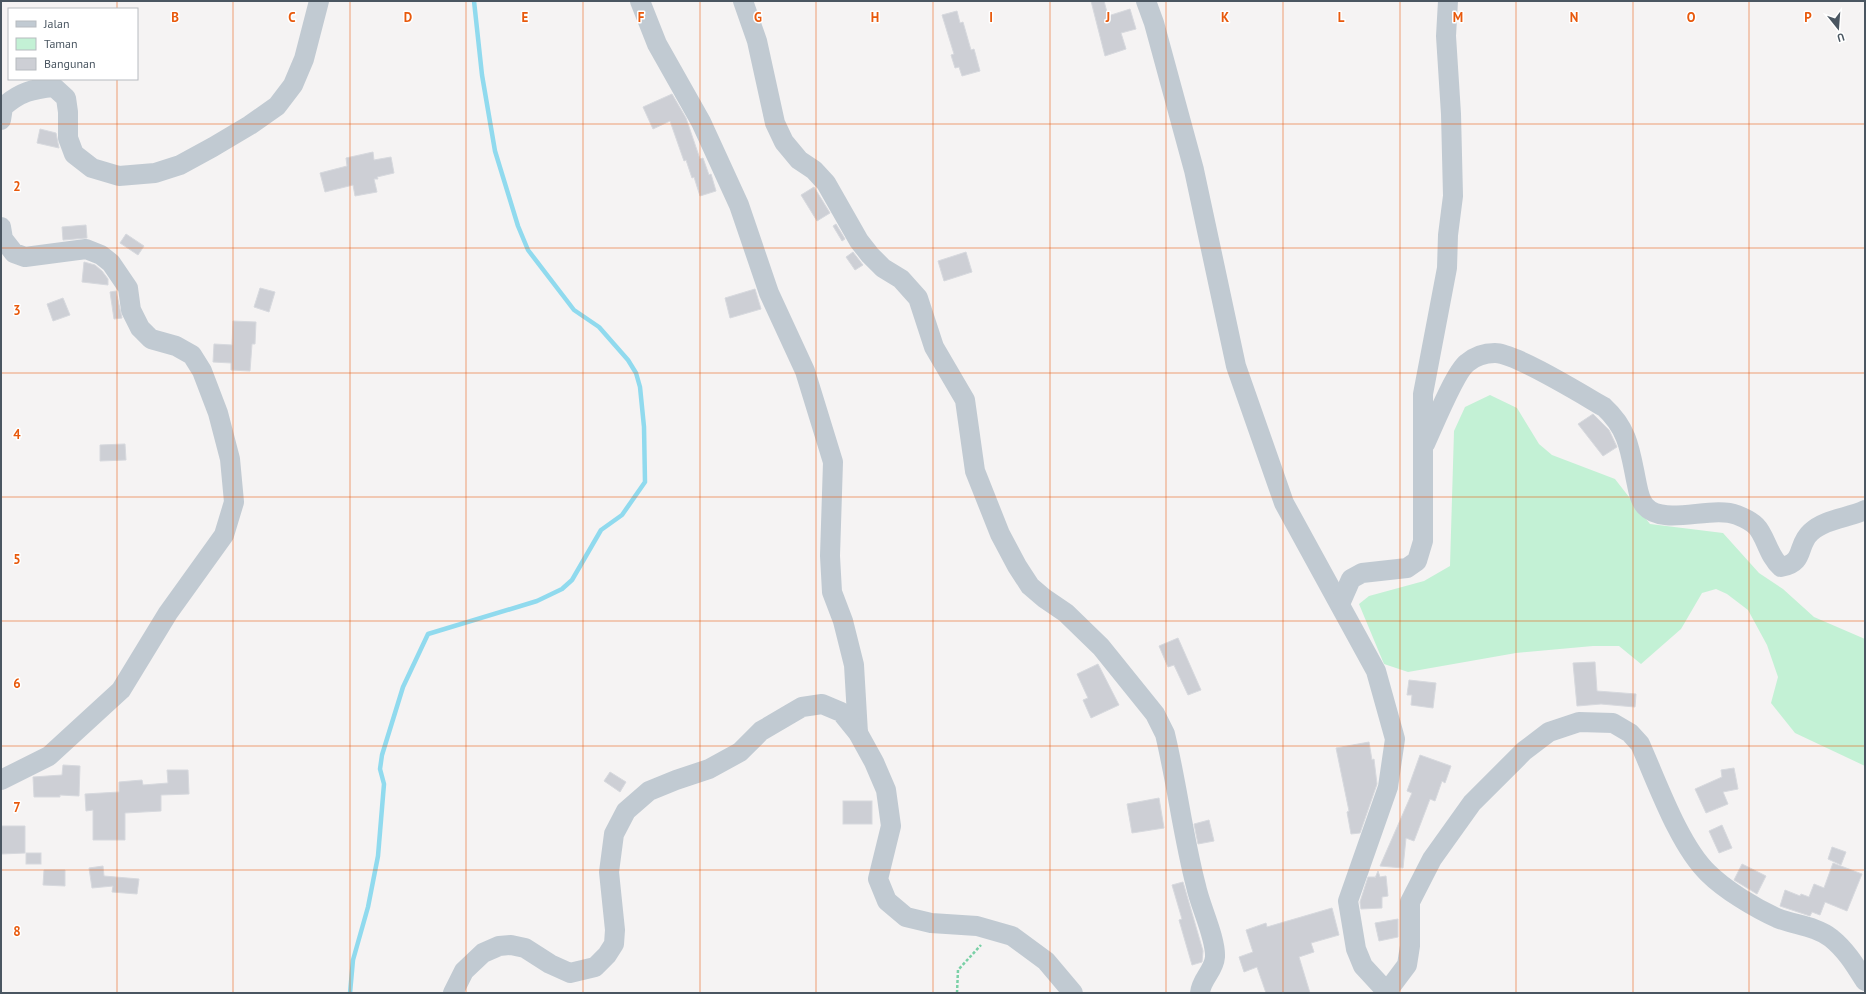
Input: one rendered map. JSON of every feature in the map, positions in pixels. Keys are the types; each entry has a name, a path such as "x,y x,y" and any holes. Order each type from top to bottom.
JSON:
{"street":[{"path":"2,110 15,96 34,89 54,87 66,98 68,112 68,138 74,154 92,168 118,176 155,174 180,165 213,147 250,125 276,106 293,85 304,59 320,1"},
{"path":"640,1 657,44 701,122 739,205 769,293 805,371 832,462 830,556 832,592 843,621 854,665 858,733"},
{"path":"743,1 757,41 775,123 784,142 799,160 814,170 826,183 859,241 870,255 883,268 901,279 918,298 934,347 965,400 975,471 1000,534 1017,566 1030,586 1044,598 1066,613 1101,647 1155,714 1165,734 1196,887 1214,945 1215,958 1211,970 1201,984 1200,993"},
{"path":"1146,1 1154,23 1194,170 1236,366 1284,503 1376,671 1395,738 1388,787 1348,901 1356,949 1364,966 1386,993 1407,965 1410,946 1410,902 1432,859 1472,803 1524,751 1549,732 1579,722 1613,723 1630,733 1640,744 1687,846 1708,874 1737,896 1777,918 1807,927 1830,937 1846,952 1865,981"},
{"path":"1340,604 1351,579 1362,573 1408,568 1417,561 1423,541 1423,394 1447,268 1448,235 1453,196 1451,114 1446,36 1448,1"},
{"path":"1,227 3,239 14,253 25,257 86,249 101,255 111,263 128,288 132,310 143,332 151,339 176,346 192,355 202,371 218,413 230,459 234,502 224,535 168,613 121,690 49,756 1,780"},
{"path":"1423,448 1458,374 1466,363 1480,355 1497,353 1514,358 1604,407 1614,416 1622,427 1628,440 1639,494 1645,506 1656,514 1671,516 1718,511 1737,515 1756,526 1775,562 1781,567 1789,566 1796,562 1807,537 1817,527 1865,510"},
{"path":"453,993 464,972 483,953 499,946 511,945 525,948 550,964 570,973 595,967 607,955 614,944 615,930 609,872 614,834 626,811 649,791 709,769 740,752 761,731 802,707 822,704 841,712 858,733 874,762 886,790 891,826 878,879 887,901 906,917 931,924 977,926 1012,936 1046,961 1073,993"}],"path":[{"path":"957,993 958,970 983,943"}],"green space":[{"path":"1490,395 1517,408 1539,444 1552,455 1615,479 1650,524 1723,533 1759,573 1783,589 1814,617 1865,639 1865,766 1795,733 1771,703 1778,677 1767,645 1748,610 1727,594 1716,589 1702,593 1681,629 1641,664 1619,646 1593,646 1516,653 1408,672 1384,664 1359,604 1369,596 1424,581 1450,566 1454,431 1465,407"}],"building":[{"path":"1091,1 1104,1 1108,16 1130,9 1136,29 1121,33 1126,49 1105,56"},
{"path":"957,11 960,23 963,22 971,50 974,49 980,71 962,76 959,67 955,68 951,55 954,54 942,15"},
{"path":"672,94 686,118 700,159 703,158 709,175 711,174 716,191 700,196 694,177 692,178 686,160 684,161 670,121 653,129 643,107"},
{"path":"40,129 56,133 59,148 37,143"},
{"path":"373,152 374,160 391,157 394,173 374,179 377,192 355,196 353,185 325,192 320,173 347,166 346,158"},
{"path":"814,187 830,213 817,221 801,195"},
{"path":"836,224 845,239 842,241 833,226"},
{"path":"86,225 87,238 63,240 62,227"},
{"path":"126,234 144,246 138,255 120,243"},
{"path":"853,252 863,265 855,270 846,257"},
{"path":"966,252 972,272 944,281 938,261"},
{"path":"84,262 95,265 102,271 108,279 108,285 82,282"},
{"path":"260,288 275,292 269,312 254,307"},
{"path":"755,289 761,309 730,318 725,298"},
{"path":"116,291 122,318 114,319 110,292"},
{"path":"63,298 70,315 53,321 47,304"},
{"path":"233,321 256,322 255,344 252,344 250,371 231,370 231,363 213,362 214,344 232,345"},
{"path":"1593,414 1609,430 1617,447 1603,456 1578,424"},
{"path":"125,444 126,460 100,461 100,445"},
{"path":"1178,638 1201,690 1188,695 1174,665 1168,667 1159,646"},
{"path":"1595,662 1597,691 1636,694 1635,707 1601,704 1577,706 1573,663"},
{"path":"1098,664 1119,705 1091,718 1083,700 1088,698 1077,674"},
{"path":"1409,680 1436,683 1433,708 1411,705 1412,695 1407,695"},
{"path":"1369,742 1372,760 1374,759 1377,784 1360,833 1351,834 1347,812 1349,811 1336,748"},
{"path":"1420,755 1451,766 1445,783 1442,781 1435,801 1430,799 1414,841 1406,838 1403,868 1380,866 1412,793 1407,791"},
{"path":"63,765 80,766 79,796 60,795 60,797 34,797 33,777 62,775"},
{"path":"1734,768 1738,789 1723,792 1728,804 1706,813 1695,789 1722,777 1721,770"},
{"path":"167,770 188,770 189,794 161,795 161,811 125,813 125,840 93,840 93,810 86,811 85,794 119,792 119,782 142,780 143,785 168,783"},
{"path":"610,772 626,782 620,792 604,781"},
{"path":"1159,798 1164,828 1132,833 1127,804"},
{"path":"843,801 872,801 872,824 843,824"},
{"path":"1209,820 1214,841 1198,844 1194,824"},
{"path":"1722,825 1732,848 1719,853 1709,831"},
{"path":"1,826 25,826 25,853 1,854"},
{"path":"1832,847 1846,852 1841,865 1828,859"},
{"path":"26,853 41,853 41,864 26,864"},
{"path":"1833,863 1862,874 1847,911 1825,902 1820,915 1812,912 1810,916 1780,906 1785,890 1800,896 1801,894 1809,897 1814,884 1824,888"},
{"path":"1742,864 1766,876 1757,894 1734,880"},
{"path":"103,866 104,876 139,879 137,894 112,892 113,886 92,888 89,868"},
{"path":"44,870 65,870 65,886 43,885"},
{"path":"1378,871 1380,877 1386,876 1388,896 1382,897 1382,908 1361,909 1360,902 1368,877 1375,878"},
{"path":"1183,882 1203,951 1202,962 1192,965 1179,920 1182,919 1172,885"},
{"path":"1332,908 1339,935 1311,943 1314,952 1299,957 1310,993 1266,993 1257,967 1244,972 1239,957 1253,952 1246,930 1266,923 1267,927"},
{"path":"1398,919 1398,937 1379,941 1375,923"}],"waterway":[{"path":"350,993 353,960 368,907 378,856 384,784 380,769 382,755 403,687 428,634 537,601 562,589 572,580 601,530 622,515 645,482 644,427 640,387 636,373 628,360 599,327 574,310 528,250 518,226 495,151 482,75 474,1"}]}
